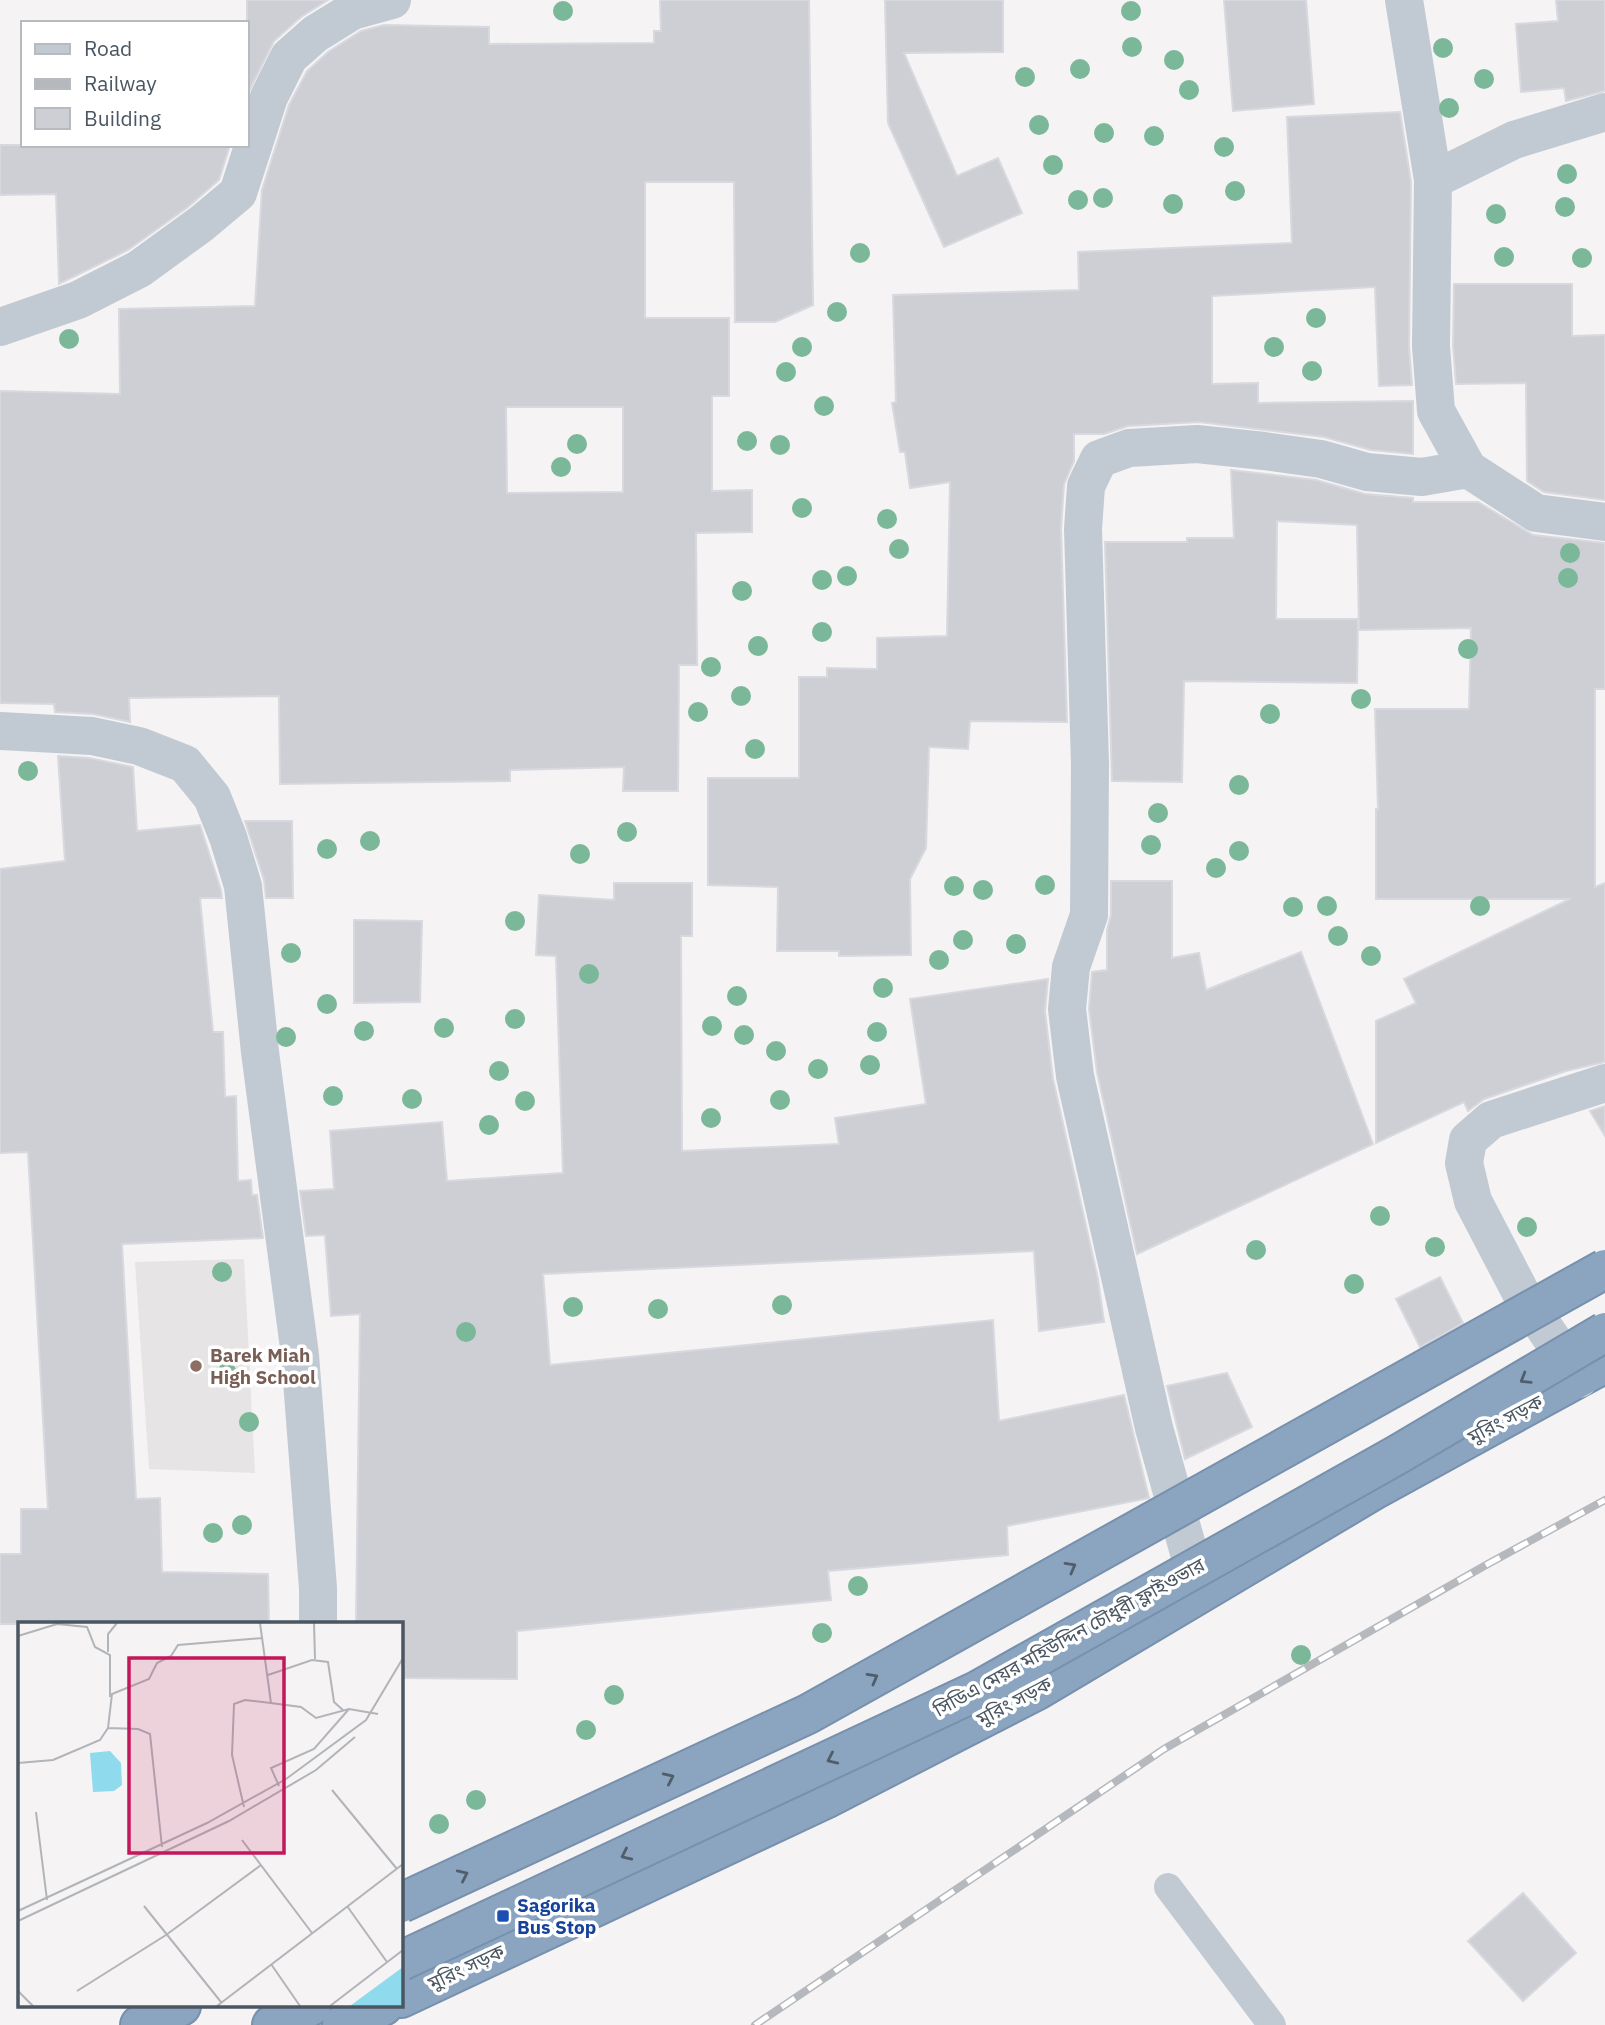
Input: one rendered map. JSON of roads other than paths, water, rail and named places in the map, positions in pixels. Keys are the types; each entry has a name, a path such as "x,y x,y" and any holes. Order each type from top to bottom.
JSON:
{"highway":[{"path":"402,1903 808,1714 1605,1269"},
{"name":"সিডিএ মেয়র মহিউদ্দিন চৌধুরী ফ্লাইওভার","path":"402,1961 977,1691 1397,1455 1605,1332"},
{"name":"মুরিং সড়ক","path":"402,1997 825,1799 1039,1689 1377,1488 1592,1371"},
{"path":"140,2025 177,2008"},
{"path":"272,2025 307,2008"},
{"path":"344,2018 376,2008"}],"street":[{"path":"0,327 78,300 139,269 229,201 238,193 269,97 289,57 315,34 352,12 392,0"},
{"path":"1404,0 1433,180 1431,346 1436,411 1468,469 1536,513 1605,522"},
{"path":"1433,180 1514,140 1605,112"},
{"path":"1200,1592 1154,1428 1075,1076 1067,1009 1071,967 1089,915 1090,764 1083,529 1086,486 1099,459 1129,448 1197,444 1321,459 1367,472 1422,477 1468,469"},
{"path":"0,732 92,736 139,746 185,764 212,797 228,837 243,886 260,1052 300,1355 318,1622"},
{"path":"1592,1371 1515,1282 1473,1201 1464,1163 1468,1140 1491,1120 1605,1083"}],"lane":[{"path":"1168,1887 1272,2025"}],"railway":[{"path":"755,2025 1164,1749 1605,1500"}],"place":[{"name":"Barek Miah High School","path":"196,1366"},
{"name":"Sagorika Bus Stop","path":"503,1916"}]}
